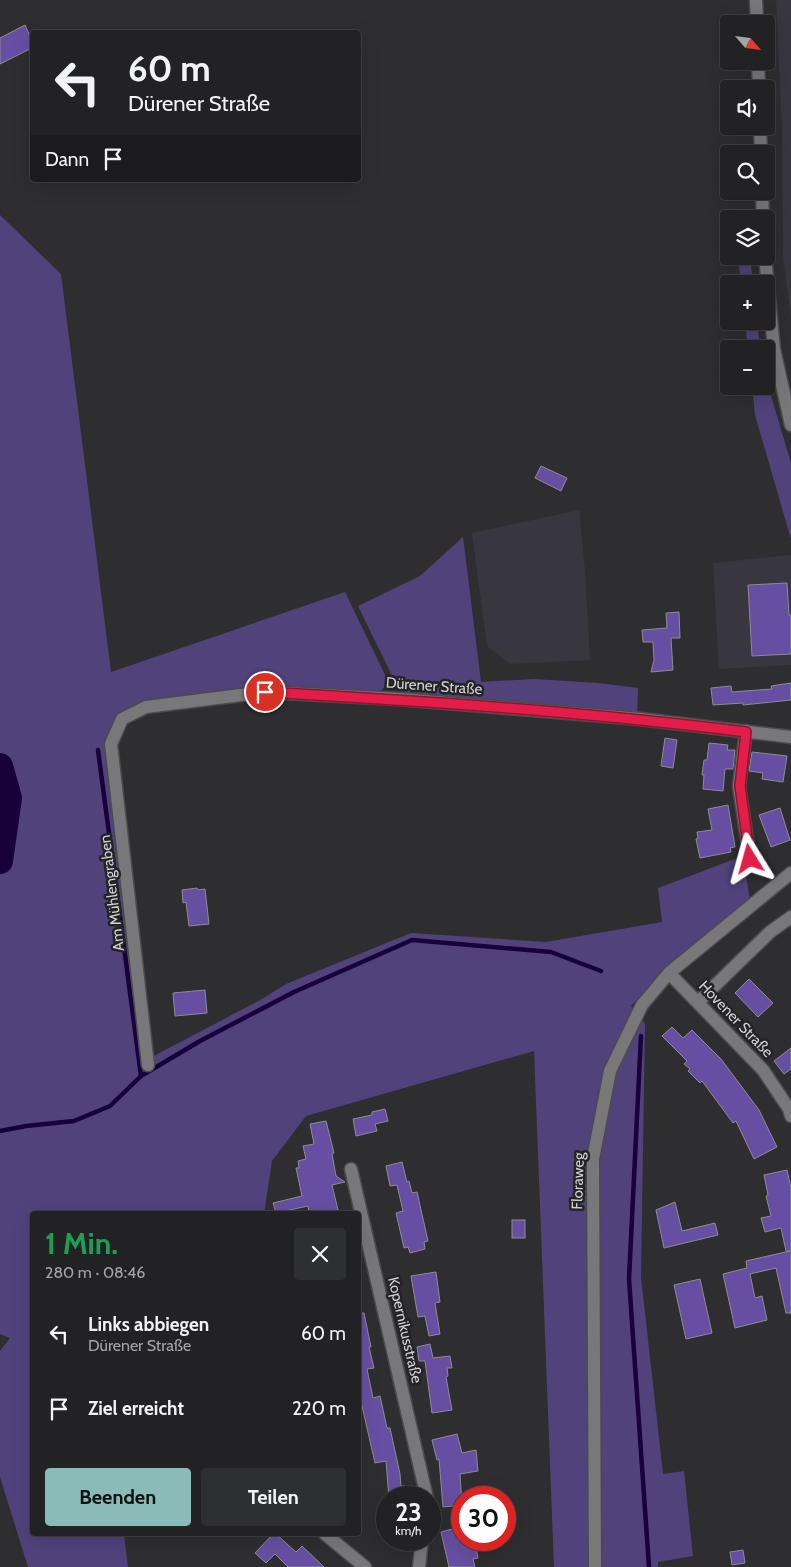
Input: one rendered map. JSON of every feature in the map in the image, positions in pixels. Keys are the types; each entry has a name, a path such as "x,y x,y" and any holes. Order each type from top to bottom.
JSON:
{"street":[{"path":"756,0 757,15"},
{"path":"766,265 774,349 791,425"},
{"name":"Dürener Straße","path":"122,719 146,706 265,692 398,699 640,719 791,737"},
{"name":"Am Mühlengraben","path":"122,719 111,744 148,1065"},
{"path":"746,732 740,786 750,859"},
{"name":"Floraweg","path":"595,1567 593,1159 610,1072 642,1005 669,973 791,873"},
{"path":"698,1002 770,932 791,917"},
{"name":"Hovener Straße","path":"669,973 763,1070 789,1109 791,1116"},
{"name":"Kopernikusstraße","path":"351,1169 361,1211"},
{"name":"Kopernikusstraße","path":"361,1212 424,1486"},
{"path":"328,1536 365,1567"},
{"path":"419,1567 421,1551"}],"shaded area":[{"path":"776,0 791,0 791,318 783,256 782,130"},
{"path":"0,215 61,274 111,672 345,592 385,675 386,686 376,695 265,687 144,704 107,744 152,1057 262,999 286,984 411,933 546,942 662,922 658,888 743,856 750,901 667,967 631,1006 645,1024 641,1277 663,1474 684,1471 693,1556 658,1562 658,1567 554,1567 534,1051 306,1116 272,1161 264,1211 30,1211 30,1536 124,1536 128,1567 28,1567 0,1477 0,1351 10,1338 0,1334"},
{"path":"739,265 751,265 752,275 740,275"},
{"path":"746,330 758,330 759,340 747,340"},
{"path":"753,395 771,395 791,463 791,539 755,415"},
{"path":"579,510 585,571 590,660 510,664 487,646 472,533"},
{"path":"463,537 481,682 534,679 598,683 638,688 637,715 402,696 358,606 420,576"},
{"path":"791,555 791,665 719,669 713,563"}],"building":[{"path":"25,25 30,36 30,49 0,64 0,38"},
{"path":"541,466 567,478 561,491 535,478"},
{"path":"787,583 789,615 791,615 791,654 752,656 748,585"},
{"path":"679,612 680,638 671,638 673,670 651,672 654,660 653,642 643,642 642,630 667,628 666,613"},
{"path":"791,683 791,700 743,705 743,703 713,705 711,688 731,686 732,692 772,689 771,686"},
{"path":"665,738 677,740 673,768 661,766"},
{"path":"709,743 728,745 727,750 735,750 733,769 725,769 723,791 703,789 704,775 702,775 704,760 707,760"},
{"path":"752,752 787,756 783,782 762,779 763,773 749,771"},
{"path":"728,805 735,847 730,848 731,852 700,858 696,839 698,838 697,832 712,830 708,809"},
{"path":"780,808 790,840 771,847 759,815"},
{"path":"197,888 198,890 205,889 209,924 189,926 186,902 183,903 182,890"},
{"path":"749,979 773,1003 758,1017 735,993"},
{"path":"205,990 207,1013 175,1016 173,993"},
{"path":"672,1027 683,1038 692,1030 721,1059 759,1110 777,1147 754,1159 736,1121 733,1123 702,1081 700,1083 688,1071 690,1069 684,1064 687,1061 662,1036"},
{"path":"791,1048 791,1069 784,1074 774,1061"},
{"path":"385,1109 388,1121 375,1124 377,1131 356,1136 353,1119 372,1115 372,1112"},
{"path":"326,1121 334,1153 332,1154 336,1176 345,1182 332,1185 338,1211 309,1211 308,1206 275,1211 273,1203 302,1196 296,1168 299,1168 298,1161 306,1159 303,1146 314,1144 310,1124"},
{"path":"402,1162 412,1193 417,1192 428,1241 424,1242 425,1249 410,1253 408,1247 404,1248 396,1213 403,1211 397,1185 390,1186 386,1166"},
{"path":"787,1170 791,1188 791,1313 786,1313 776,1268 750,1274 755,1298 762,1296 767,1320 735,1328 723,1274 747,1268 746,1261 790,1251 786,1251 781,1228 765,1232 761,1218 771,1216 766,1196 768,1195 764,1175"},
{"path":"675,1202 682,1231 715,1223 718,1235 664,1248 656,1210"},
{"path":"512,1220 525,1220 525,1238 512,1238"},
{"path":"436,1272 440,1302 435,1303 440,1334 429,1336 425,1316 418,1317 411,1276"},
{"path":"700,1279 712,1333 686,1339 674,1285"},
{"path":"361,1313 364,1313 374,1368 367,1369 373,1398 380,1396 387,1428 390,1428 401,1486 388,1486 386,1461 375,1463 361,1402"},
{"path":"430,1344 433,1358 450,1356 452,1368 447,1368 448,1376 446,1377 452,1410 432,1413 425,1361 419,1361 417,1347"},
{"path":"457,1434 462,1453 476,1450 478,1471 460,1474 461,1486 451,1486 451,1506 443,1507 439,1459 437,1460 432,1440"},
{"path":"451,1529 451,1551 477,1551 478,1558 473,1559 475,1567 449,1567 441,1532"},
{"path":"271,1536 278,1536 296,1552 302,1546 324,1567 288,1567 275,1554 266,1563 255,1553"},
{"path":"743,1550 745,1563 732,1565 730,1552"}],"waterway":[{"path":"0,1131 74,1121 110,1106 141,1076 98,750"},
{"path":"0,766 9,798 0,861"},
{"path":"141,1076 200,1041 294,992 412,940 551,952 601,971"},
{"path":"641,1036 629,1279 649,1567"}],"route":[{"path":"265,692 398,699 640,719 746,732 740,786 750,859"}]}
